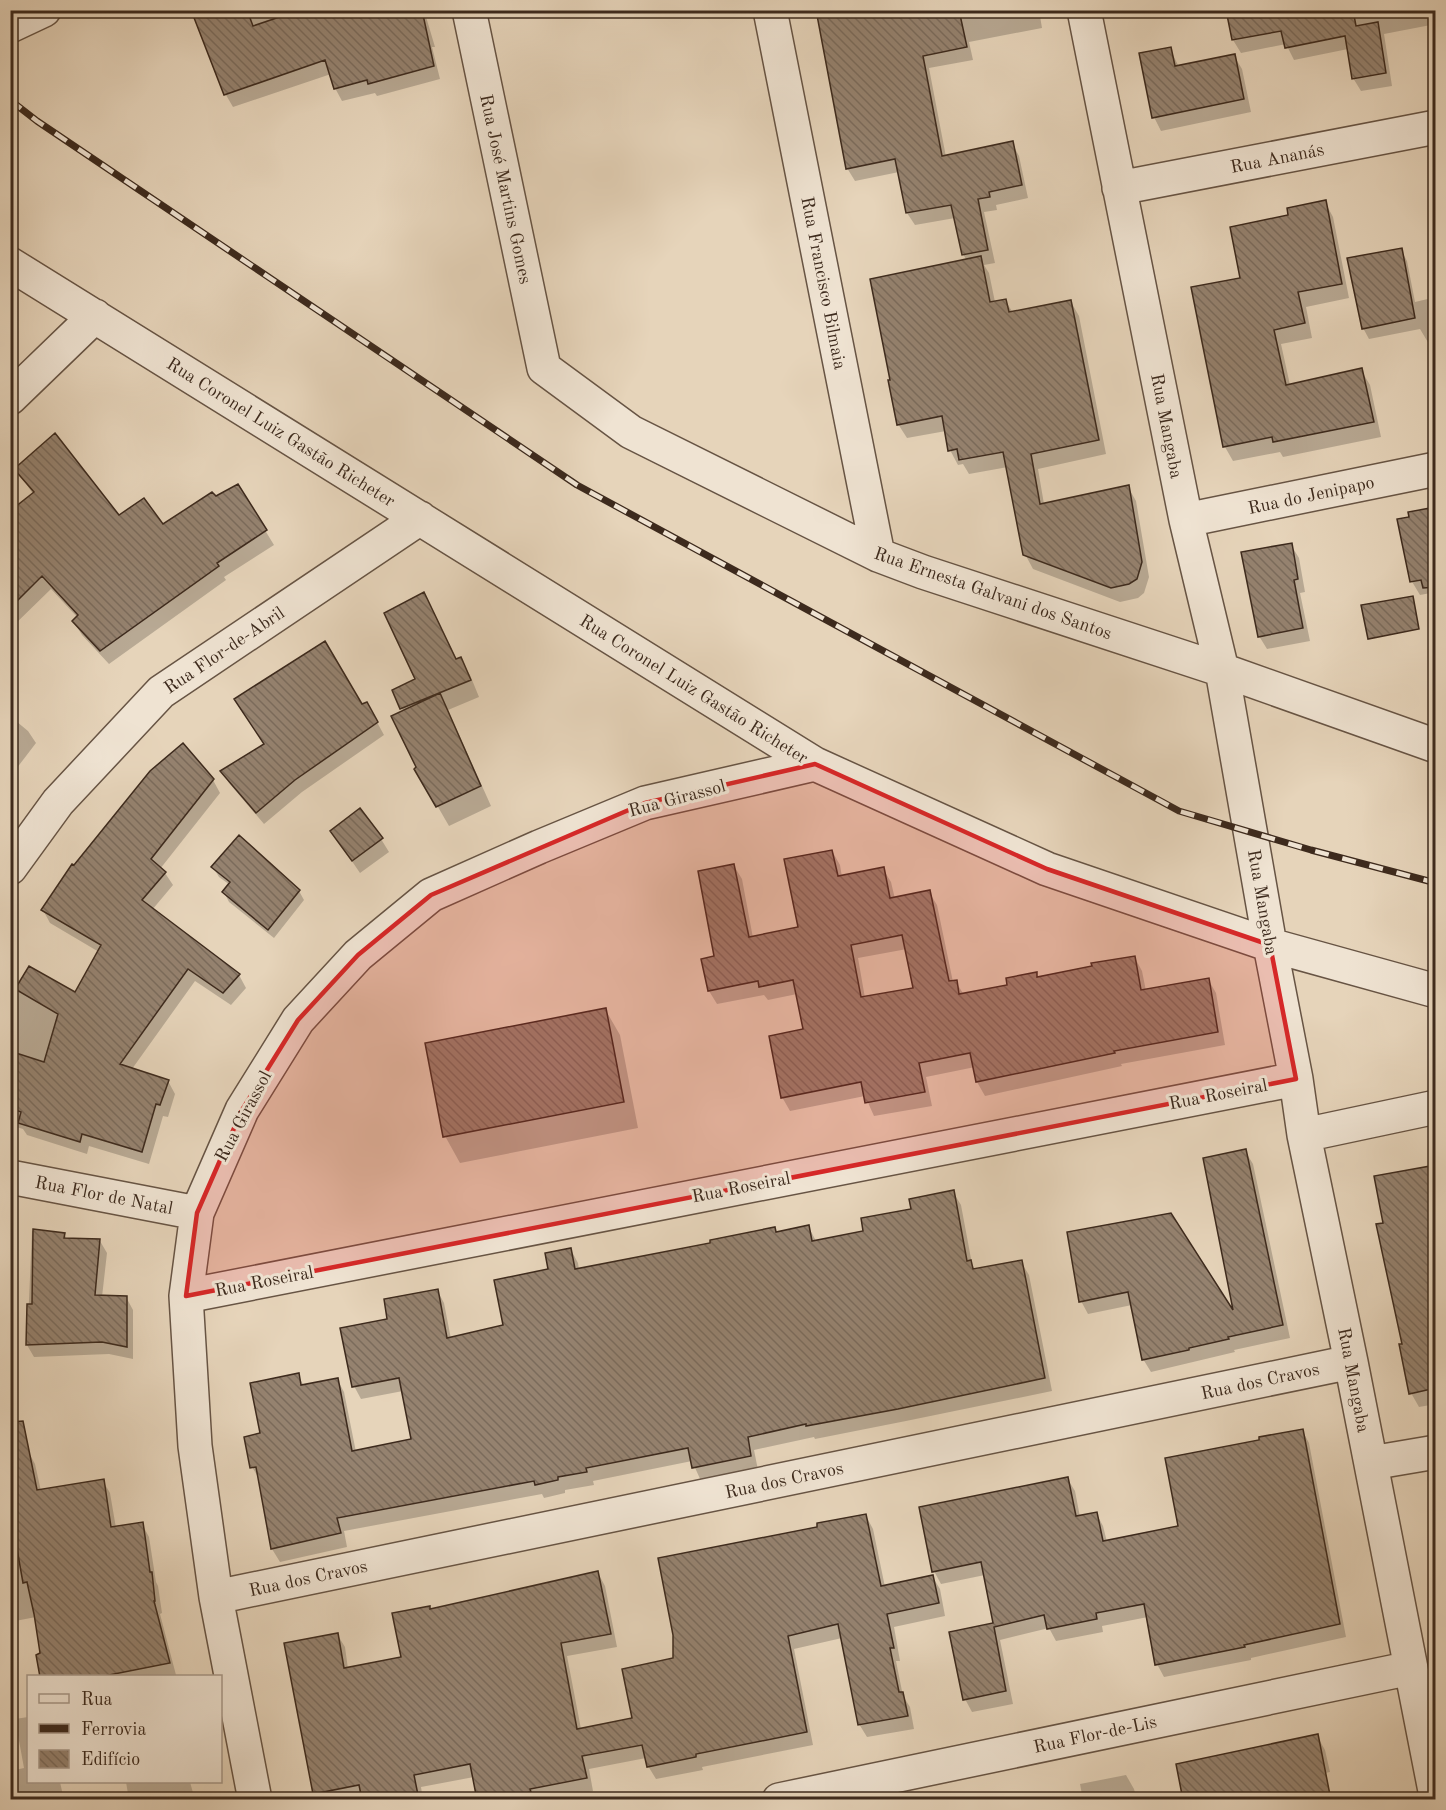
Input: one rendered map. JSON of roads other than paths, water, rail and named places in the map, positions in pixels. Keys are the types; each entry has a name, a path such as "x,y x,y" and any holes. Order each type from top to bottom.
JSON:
{"street":[{"path":"10,26 44,10"},
{"name":"Rua José Martins Gomes","path":"469,10 544,368"},
{"name":"Rua Francisco Bilmaia","path":"770,10 878,555"},
{"name":"Rua Mangaba","path":"1083,10 1185,520 1222,670 1296,1079 1304,1135 1436,1796"},
{"name":"Rua Ananás","path":"1119,188 1436,127"},
{"name":"Rua Coronel Luiz Gastão Richeter","path":"10,264 815,764 1047,869 1270,945 1436,991"},
{"path":"10,398 95,316"},
{"name":"Rua Ernesta Galvani dos Santos","path":"544,368 630,432 878,555 1222,670 1436,746"},
{"name":"Rua do Jenipapo","path":"1185,520 1436,469"},
{"name":"Rua Flor-de-Abril","path":"10,868 58,802 161,692 420,518"},
{"name":"Rua Girassol","path":"255,1800 216,1597 195,1446 186,1296 197,1213 242,1110 298,1020 358,955 431,895 538,847 645,803 815,764"},
{"name":"Rua Roseiral","path":"186,1296 1296,1079"},
{"path":"1304,1135 1436,1107"},
{"name":"Rua Flor de Natal","path":"10,1177 197,1213"},
{"name":"Rua dos Cravos","path":"216,1597 1351,1362"},
{"path":"1371,1463 1436,1452"},
{"name":"Rua Flor-de-Lis","path":"779,1800 1411,1668"}],"railway":[{"path":"10,100 37,121 577,485 1179,811 1311,850 1436,883"}]}
